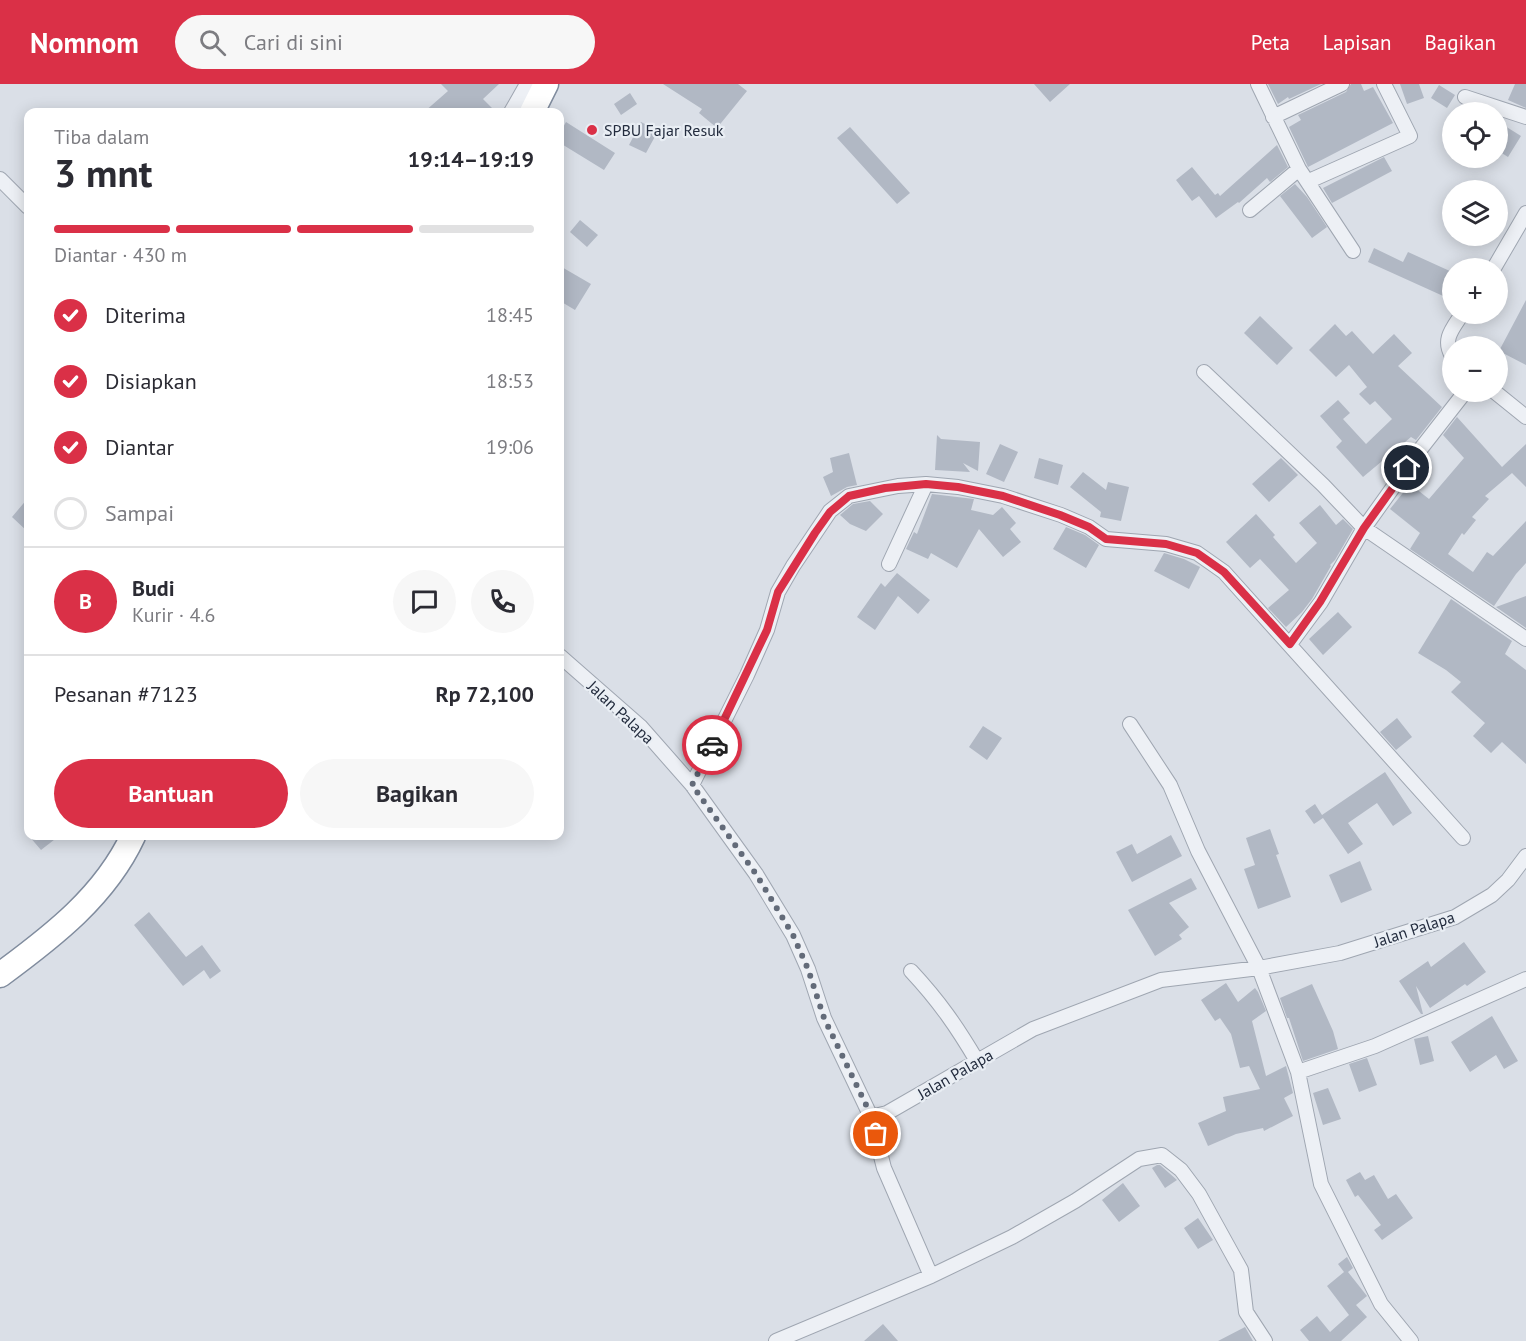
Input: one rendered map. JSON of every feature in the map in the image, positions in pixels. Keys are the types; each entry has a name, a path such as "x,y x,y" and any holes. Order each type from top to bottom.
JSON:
{"highway":[{"path":"534,108 546,84"},
{"path":"0,975 54,935 96,894 131,840"}],"street":[{"path":"513,108 527,84"},
{"path":"1258,84 1299,169 1353,251"},
{"path":"1273,117 1342,84"},
{"path":"1309,182 1410,136 1384,84"},
{"path":"1465,97 1526,117"},
{"path":"1250,210 1299,169"},
{"path":"0,179 24,203"},
{"path":"1500,258 1526,213"},
{"path":"1204,372 1364,528 1526,639"},
{"path":"1290,644 1320,602 1364,528 1457,402"},
{"path":"1507,402 1526,417"},
{"path":"889,564 926,484"},
{"path":"692,785 747,675 767,630 778,592 830,512 849,496 898,486 926,484 958,487 1003,496 1070,519 1089,527 1106,539 1166,544 1197,553 1224,572 1463,838"},
{"name":"Jalan Palapa","path":"564,660 641,727 692,785 756,874 793,935 808,969 824,1018 872,1117 887,1113 1033,1029 1161,980 1258,968 1340,953 1455,917 1492,895 1508,880 1526,856"},
{"path":"1130,724 1170,785 1198,851 1258,968 1298,1072 1321,1184 1381,1304 1411,1341"},
{"path":"911,971 936,997 977,1061"},
{"path":"1298,1072 1376,1046 1526,979"},
{"path":"872,1117 884,1168 931,1276"},
{"path":"776,1341 931,1276 1012,1237 1075,1201 1139,1159 1162,1155 1180,1170 1199,1194 1241,1270 1246,1312 1265,1341"}],"building":[{"path":"441,84 499,84 483,99 492,108 429,108 448,91"},
{"path":"663,84 738,84 747,91 717,128 699,113 702,109"},
{"path":"1034,84 1070,84 1050,102"},
{"path":"1268,84 1321,84 1289,99 1288,97 1278,104"},
{"path":"1351,84 1361,84 1364,91 1373,87 1393,123 1308,167 1289,127 1301,120 1298,115 1346,92"},
{"path":"1400,84 1419,84 1424,98 1407,104"},
{"path":"1515,84 1526,84 1526,108 1508,100"},
{"path":"1439,85 1455,95 1451,102 1442,102 1442,105 1431,98"},
{"path":"630,93 637,104 621,115 614,104"},
{"path":"566,122 615,153 604,170 564,145"},
{"path":"641,122 658,131 646,153 629,145"},
{"path":"850,127 910,193 897,204 837,138"},
{"path":"1508,128 1521,136 1508,157"},
{"path":"1277,145 1288,167 1270,182 1267,178 1239,203 1216,218 1199,196 1192,201 1176,180 1192,167 1215,195 1218,193 1220,196"},
{"path":"1384,157 1392,171 1332,203 1323,188"},
{"path":"1295,184 1307,197 1327,227 1312,238 1280,196"},
{"path":"580,220 598,235 587,247 570,232"},
{"path":"1374,248 1403,262 1408,252 1442,267 1442,295 1368,262"},
{"path":"564,268 591,284 575,310 564,303"},
{"path":"1526,300 1526,365 1508,356 1507,336"},
{"path":"1260,316 1293,348 1277,365 1244,333"},
{"path":"1335,324 1346,336 1352,331 1373,354 1394,334 1412,353 1398,366 1442,407 1416,440 1411,437 1363,477 1336,447 1342,441 1320,416 1338,400 1350,413 1343,419 1366,444 1392,419 1375,401 1370,405 1359,394 1367,387 1349,365 1336,377 1309,350"},
{"path":"1457,417 1502,467 1526,444 1526,487 1512,473 1485,496 1489,499 1472,517 1476,520 1464,535 1462,533 1448,554 1473,572 1487,552 1493,556 1526,521 1526,563 1494,606 1410,549 1420,533 1390,509 1410,484 1429,499 1464,458 1443,435"},
{"path":"937,435 941,439 980,442 978,471 963,463 970,472 935,470"},
{"path":"1000,444 1018,452 1004,482 986,474"},
{"path":"849,453 857,485 847,487 831,496 823,477 833,472 830,458"},
{"path":"1039,458 1063,465 1058,485 1034,478"},
{"path":"1281,458 1298,475 1269,502 1252,484"},
{"path":"1083,472 1106,490 1108,482 1129,487 1121,521 1100,517 1101,512 1070,487"},
{"path":"932,494 974,499 971,510 993,515 1002,507 1016,523 1010,529 1021,542 1003,557 979,529 957,568 931,553 928,559 906,549 914,532 917,534"},
{"path":"870,501 883,514 866,531 850,524 840,515 853,504"},
{"path":"24,503 24,528 12,517"},
{"path":"1320,505 1336,525 1343,519 1353,529 1312,599 1286,627 1268,608 1289,590 1260,559 1250,568 1226,542 1256,514 1296,563 1317,543 1299,523"},
{"path":"1066,527 1085,535 1099,545 1086,568 1053,549"},
{"path":"1164,553 1200,567 1189,589 1154,571"},
{"path":"897,573 930,600 918,614 898,596 875,630 857,617 881,583 885,587"},
{"path":"1526,596 1526,628 1496,607"},
{"path":"1451,599 1512,641 1505,654 1526,670 1526,764 1502,742 1491,753 1473,736 1485,723 1451,692 1461,682 1418,653"},
{"path":"1338,612 1352,627 1323,655 1309,639"},
{"path":"1397,718 1412,737 1396,750 1380,732"},
{"path":"983,726 1002,738 987,760 969,747"},
{"path":"1385,772 1412,813 1393,826 1377,803 1348,823 1363,844 1348,854 1323,818 1314,824 1305,811 1315,804 1322,815"},
{"path":"1270,829 1279,854 1276,855 1291,897 1258,909 1244,869 1255,865 1246,838"},
{"path":"1171,835 1182,856 1132,882 1116,852 1132,844 1137,854"},
{"path":"32,840 54,840 41,850"},
{"path":"1360,861 1372,890 1341,903 1329,875"},
{"path":"1191,878 1197,889 1169,903 1189,927 1179,935 1182,939 1155,956 1128,910"},
{"path":"149,912 186,957 202,945 221,971 210,979 204,970 183,986 134,925"},
{"path":"1464,942 1486,972 1430,1008 1416,986 1423,1014 1421,1014 1399,981 1428,961 1431,967"},
{"path":"1226,983 1238,1002 1255,988 1258,992 1266,1011 1252,1021 1266,1076 1286,1066 1293,1093 1284,1098 1293,1116 1264,1131 1263,1128 1236,1134 1208,1146 1198,1123 1226,1111 1223,1097 1260,1089 1249,1066 1240,1068 1231,1034 1220,1018 1215,1021 1201,1000"},
{"path":"1312,984 1333,1031 1338,1049 1303,1061 1280,998"},
{"path":"1492,1016 1518,1061 1504,1069 1496,1055 1470,1072 1451,1042"},
{"path":"1428,1036 1434,1061 1420,1065 1414,1039"},
{"path":"1367,1058 1377,1085 1359,1092 1349,1064"},
{"path":"1328,1088 1341,1119 1323,1125 1313,1093"},
{"path":"1157,1165 1177,1180 1165,1188 1152,1168"},
{"path":"1360,1172 1365,1180 1374,1175 1388,1199 1396,1194 1413,1218 1382,1240 1374,1230 1381,1225 1358,1195 1355,1197 1346,1180"},
{"path":"1123,1183 1140,1206 1119,1222 1102,1200"},
{"path":"1198,1218 1213,1240 1198,1249 1184,1228"},
{"path":"1347,1257 1353,1268 1348,1272 1367,1296 1356,1305 1367,1317 1341,1341 1309,1341 1300,1330 1317,1316 1330,1332 1349,1315 1327,1286 1344,1272 1338,1264"},
{"path":"883,1324 898,1341 864,1341"},
{"path":"1245,1327 1253,1341 1218,1341"}],"way so far":[{"path":"712,745 692,785 756,874 793,935 808,969 824,1018 872,1117 876,1134"}],"place":[{"name":"SPBU Fajar Resuk","path":"592,130"}],"route":[{"path":"712,745 767,630 778,592 830,512 849,496 898,486 926,484 958,487 1003,496 1060,515 1089,527 1106,539 1166,544 1197,553 1224,572 1290,644 1320,602 1364,528 1407,468"}]}
